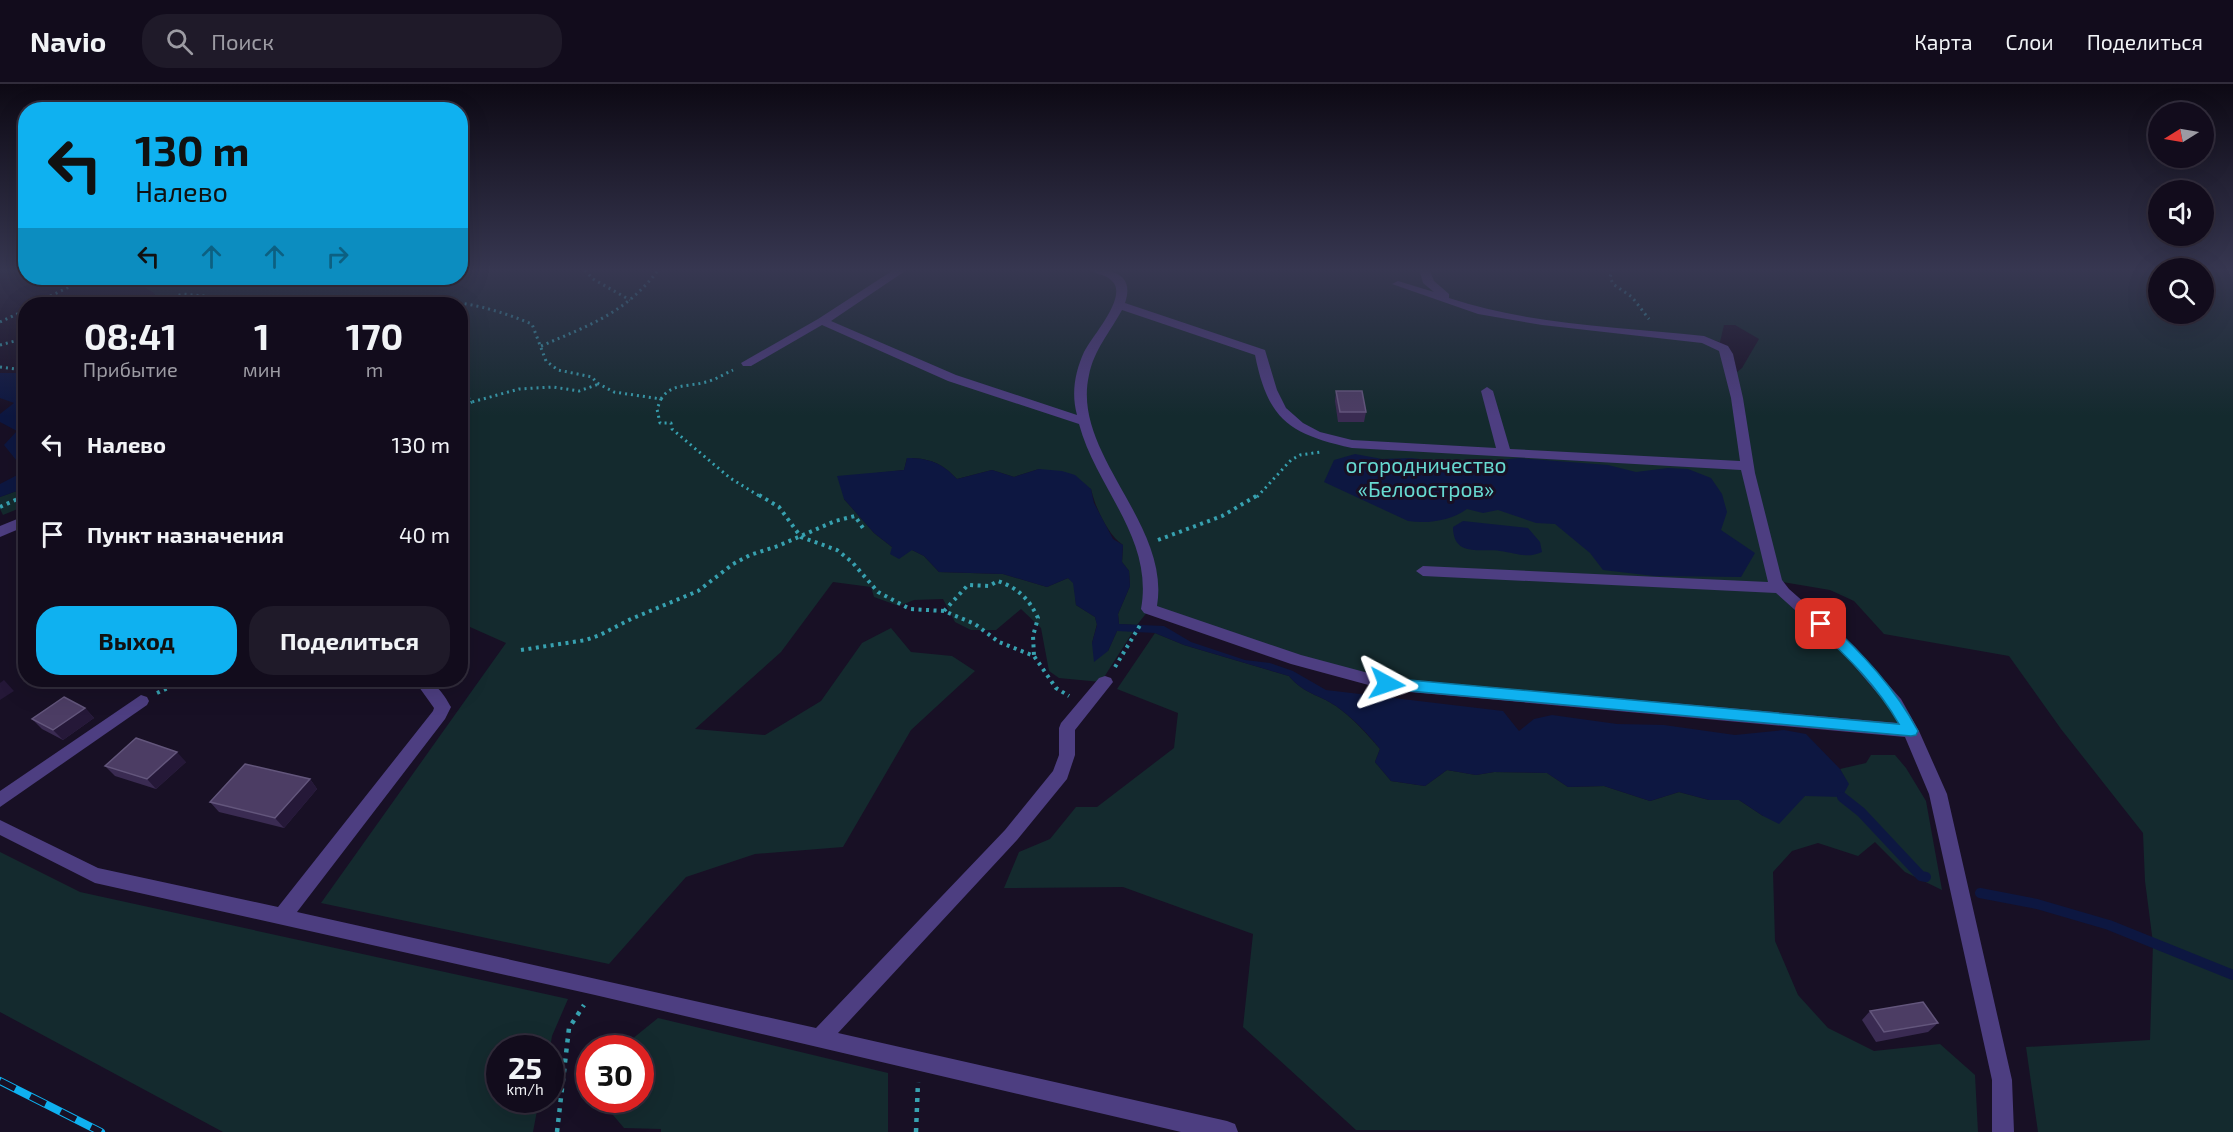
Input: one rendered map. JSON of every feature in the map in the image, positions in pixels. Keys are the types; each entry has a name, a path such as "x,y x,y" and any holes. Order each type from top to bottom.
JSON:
{"street":[{"path":"747,363 827,318"},
{"path":"1112,318 1093,346 1082,375 1080,406 1085,422 1143,547 1155,590 1149,609 1221,636 1352,676 1399,685 1911,731"},
{"path":"1158,318 1261,353 1273,398 1282,414 1312,434 1352,444 1747,466"},
{"path":"1518,318 1704,340 1724,349 1727,354 1737,398 1747,466 1775,581 1851,652 1895,703 1911,731 1938,794 2002,1080 2003,1132"},
{"path":"822,321 952,378 1085,422"},
{"path":"1487,391 1504,452"},
{"path":"0,532 18,524"},
{"path":"1423,572 1780,588"},
{"path":"820,1038 1011,835 1061,774 1066,755 1067,728 1105,682"},
{"path":"282,917 439,715 443,707 427,687"},
{"path":"0,801 141,702"},
{"path":"0,827 95,875 595,986 1227,1132"}],"path":[{"path":"514,318 532,324 545,351 546,361 558,370 592,377 598,384 615,392 661,399"},
{"path":"541,346 604,318"},
{"path":"1647,318 1664,335"},
{"path":"0,345 18,340"},
{"path":"747,363 709,382 668,390 657,409 660,423 671,423 672,429 685,437 696,452 722,472 779,507 801,537 837,550 864,573 878,592 910,609 944,611 975,624 999,642 1034,656"},
{"path":"0,367 18,370"},
{"path":"468,404 519,389 553,387 579,391 598,384"},
{"path":"468,398 472,402"},
{"path":"1143,547 1182,533 1233,510 1255,498 1288,462 1300,454 1311,455 1333,449 1342,441"},
{"path":"0,507 18,499"},
{"path":"521,650 586,640 600,635 631,619 698,591 733,564 750,555 801,537 835,521 855,516 865,531"},
{"path":"944,611 968,585 989,585 999,581 1015,586 1030,602 1038,618 1033,628 1031,642 1034,656 1056,688 1085,707"},
{"path":"1105,682 1142,622"},
{"path":"141,702 171,687"},
{"path":"557,1132 569,1029 595,986"},
{"path":"916,1132 919,1060"}],"green space":[{"name":"огородничество «Белоостров»","path":"468,318 2148,318 2148,324 2214,324 2214,318 2233,318 2233,1132 2038,1132 2026,1047 2150,1040 2153,943 2145,881 2143,833 2061,729 2009,656 1884,634 1854,601 1830,590 1776,581 1834,634 1908,730 1387,684 1148,611 1137,625 1119,624 1118,614 1130,586 1129,571 1122,562 1123,545 1112,535 1103,520 1091,489 1039,469 1014,477 992,470 957,479 935,462 907,458 904,470 877,473 844,499 874,533 892,547 912,550 924,556 939,572 1003,574 1047,587 1068,578 1074,583 1076,605 1095,617 1097,624 1092,643 1108,651 1117,631 1134,630 1101,682 1059,678 1049,671 1041,628 1021,609 996,630 971,630 955,622 943,599 914,600 899,606 874,597 871,587 833,582 781,652 695,729 765,735 821,701 862,643 891,628 911,652 952,656 975,671 911,730 843,847 755,854 686,877 609,964 321,903 506,643 468,626","holes":["1724,325 1735,325 1759,339 1742,368 1737,372 1715,344 1705,338 1720,342"]},
{"path":"18,491 18,509 3,515 0,509 0,497"},
{"path":"1155,633 1184,645 1289,676 1306,690 1336,706 1360,726 1380,749 1375,762 1391,781 1425,786 1447,770 1476,775 1494,772 1547,773 1568,787 1604,786 1650,801 1679,792 1709,800 1739,800 1763,816 1805,796 1848,784 1840,769 1866,763 1871,755 1895,755 1906,768 1926,801 1942,890 1905,872 1875,842 1858,856 1818,843 1792,851 1773,872 1775,941 1798,995 1828,1028 1874,1051 1940,1044 1975,1075 1978,1132 1356,1130 1243,1027 1253,934 1123,887 1004,888 1019,852 1050,839 1076,807 1097,807 1174,748 1178,713 1117,689"},
{"path":"0,852 80,892 568,999 552,1035 486,1035 486,1113 537,1113 533,1132 223,1132 0,1012"},
{"path":"658,1018 888,1073 888,1132 661,1132 661,1129 624,1128 611,1113 654,1113 654,1035 637,1035"}],"water":[{"path":"0,373 16,373 18,375 18,462 4,445 17,431 0,422 0,414 14,403 0,398"},
{"path":"1355,454 1382,459 1411,458 1461,464 1519,458 1608,465 1636,472 1668,468 1688,469 1711,478 1722,494 1727,512 1721,530 1755,553 1741,577 1654,576 1603,570 1590,553 1555,524 1536,523 1498,510 1483,513 1467,509 1439,521 1408,521 1324,482 1334,460"},
{"path":"907,458 935,462 957,479 992,470 1014,477 1039,469 1062,471 1075,475 1091,489 1094,503 1113,539 1123,545 1122,562 1129,571 1130,586 1118,614 1119,624 1164,626 1191,642 1245,660 1270,663 1293,671 1326,690 1503,711 1519,731 1534,719 1552,715 1617,724 1664,725 1735,735 1784,730 1806,734 1840,769 1849,784 1842,797 1805,796 1779,824 1739,800 1709,800 1679,792 1650,801 1604,786 1568,787 1547,773 1494,772 1476,775 1447,770 1425,786 1391,781 1375,762 1380,749 1360,726 1336,706 1306,690 1289,676 1184,645 1155,633 1117,631 1108,651 1094,662 1092,643 1097,625 1095,617 1076,605 1073,583 1068,578 1047,587 1003,574 939,572 924,556 912,550 899,559 890,554 892,547 874,533 844,499 837,476 904,470"},
{"path":"18,475 18,491 0,497 0,484"},
{"path":"1463,521 1528,528 1540,542 1542,552 1526,555 1470,550 1458,543 1454,537 1453,527"}],"building":[{"path":"1336,391 1362,391 1366,412 1340,412"},
{"path":"64,697 85,708 53,730 32,719"},
{"path":"136,738 177,752 147,779 105,766"},
{"path":"245,764 310,779 275,818 210,802"},
{"path":"1923,1002 1938,1023 1884,1032 1870,1011"}],"waterway":[{"path":"1842,797 1861,812 1921,876 1926,877"},
{"path":"1980,893 2037,904 2109,925 2233,975"}],"railway":[{"path":"0,1081 101,1132"}],"route":[{"path":"1387,684 1911,731 1895,703 1851,652 1821,624"}]}
